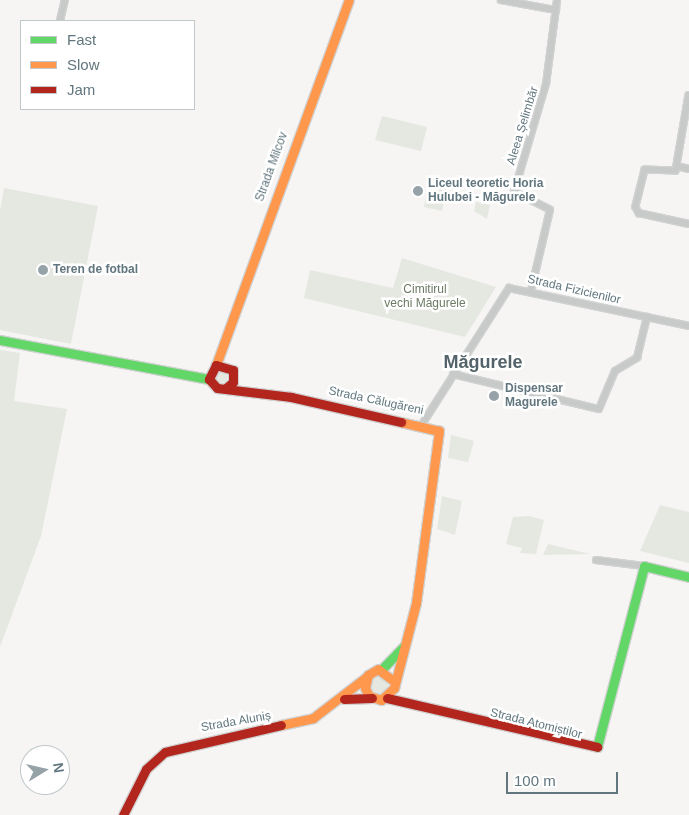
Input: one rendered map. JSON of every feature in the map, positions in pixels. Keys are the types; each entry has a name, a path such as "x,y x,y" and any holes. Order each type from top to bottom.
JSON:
{"main road":[{"name":"Strada Milcov","path":"216,365 349,0"},
{"path":"0,340 209,379 217,388 226,388 234,374 227,365 216,365 209,379"},
{"name":"Strada Milcov","path":"224,344 227,365"},
{"name":"Strada Călugăreni","path":"234,374 258,390"},
{"name":"Strada Călugăreni","path":"226,388 258,390 423,423 441,434 435,480 406,644"},
{"path":"644,566 689,577"},
{"name":"Strada Atomiștilor","path":"390,695 402,704 594,750 601,742 644,566"},
{"path":"406,644 390,695 372,698 365,688 365,678 382,669 406,644"},
{"path":"382,669 395,682"},
{"name":"Strada Aluniș","path":"123,815 139,779 152,762 174,748 301,722 344,699 365,678"},
{"name":"Strada Aluniș","path":"344,699 372,698"}],"street":[{"path":"60,20 65,0"},
{"path":"501,0 556,10"},
{"name":"Aleea Șelimbăr","path":"532,291 550,210 514,192 546,84 557,0"},
{"path":"689,95 677,166 673,174 645,170 636,210 689,224"},
{"path":"677,166 689,169"},
{"name":"Strada Fizicienilor","path":"423,423 506,291 513,287 689,326"},
{"path":"453,374 599,409 615,371 637,358 647,317"},
{"path":"596,560 644,566"}],"green space":[{"path":"382,116 427,127 421,151 375,140"},
{"path":"430,178 448,182 442,211 424,207"},
{"name":"Teren de fotbal","path":"4,188 98,206 71,344 0,330 0,211"},
{"path":"476,202 490,205 487,219 474,211"},
{"name":"Cimitirul vechi Măgurele","path":"402,258 496,287 465,337 304,298 310,270 393,288"},
{"path":"0,350 20,353 14,401 67,409 41,536 0,647"},
{"path":"221,369 226,371 228,376 226,381 221,383 216,381 214,376 216,371"},
{"path":"451,435 474,441 468,462 448,458"},
{"path":"442,496 462,501 455,535 437,529"},
{"path":"660,505 689,512 689,563 640,551"},
{"path":"529,516 544,520 536,554 520,553 522,548 506,544 513,517"},
{"path":"548,544 590,554 543,555"},
{"path":"379,676 385,679 388,685 385,691 379,694 373,691 370,685 373,679"}],"traffic: fast":[{"path":"0,340 209,379"},
{"path":"597,747 644,566 689,577"},
{"path":"382,669 404,646"}],"traffic: slow":[{"path":"216,365 349,0"},
{"path":"395,682 378,669 368,675 365,688 369,696 381,700 394,688 416,603 439,431 401,422"},
{"path":"281,725 313,718 365,678"}],"traffic: jam":[{"path":"226,388 233,382 233,370 216,365 209,379 217,388 291,397 401,422"},
{"path":"344,699 372,698"},
{"path":"387,698 597,747"},
{"path":"123,815 146,769 165,752 281,725"}],"place":[{"name":"Liceul teoretic Horia Hulubei - Măgurele","path":"418,191"},
{"name":"Teren de fotbal","path":"43,270"},
{"name":"Dispensar Magurele","path":"494,396"}],"district":[{"name":"Măgurele","path":"483,362"}]}
